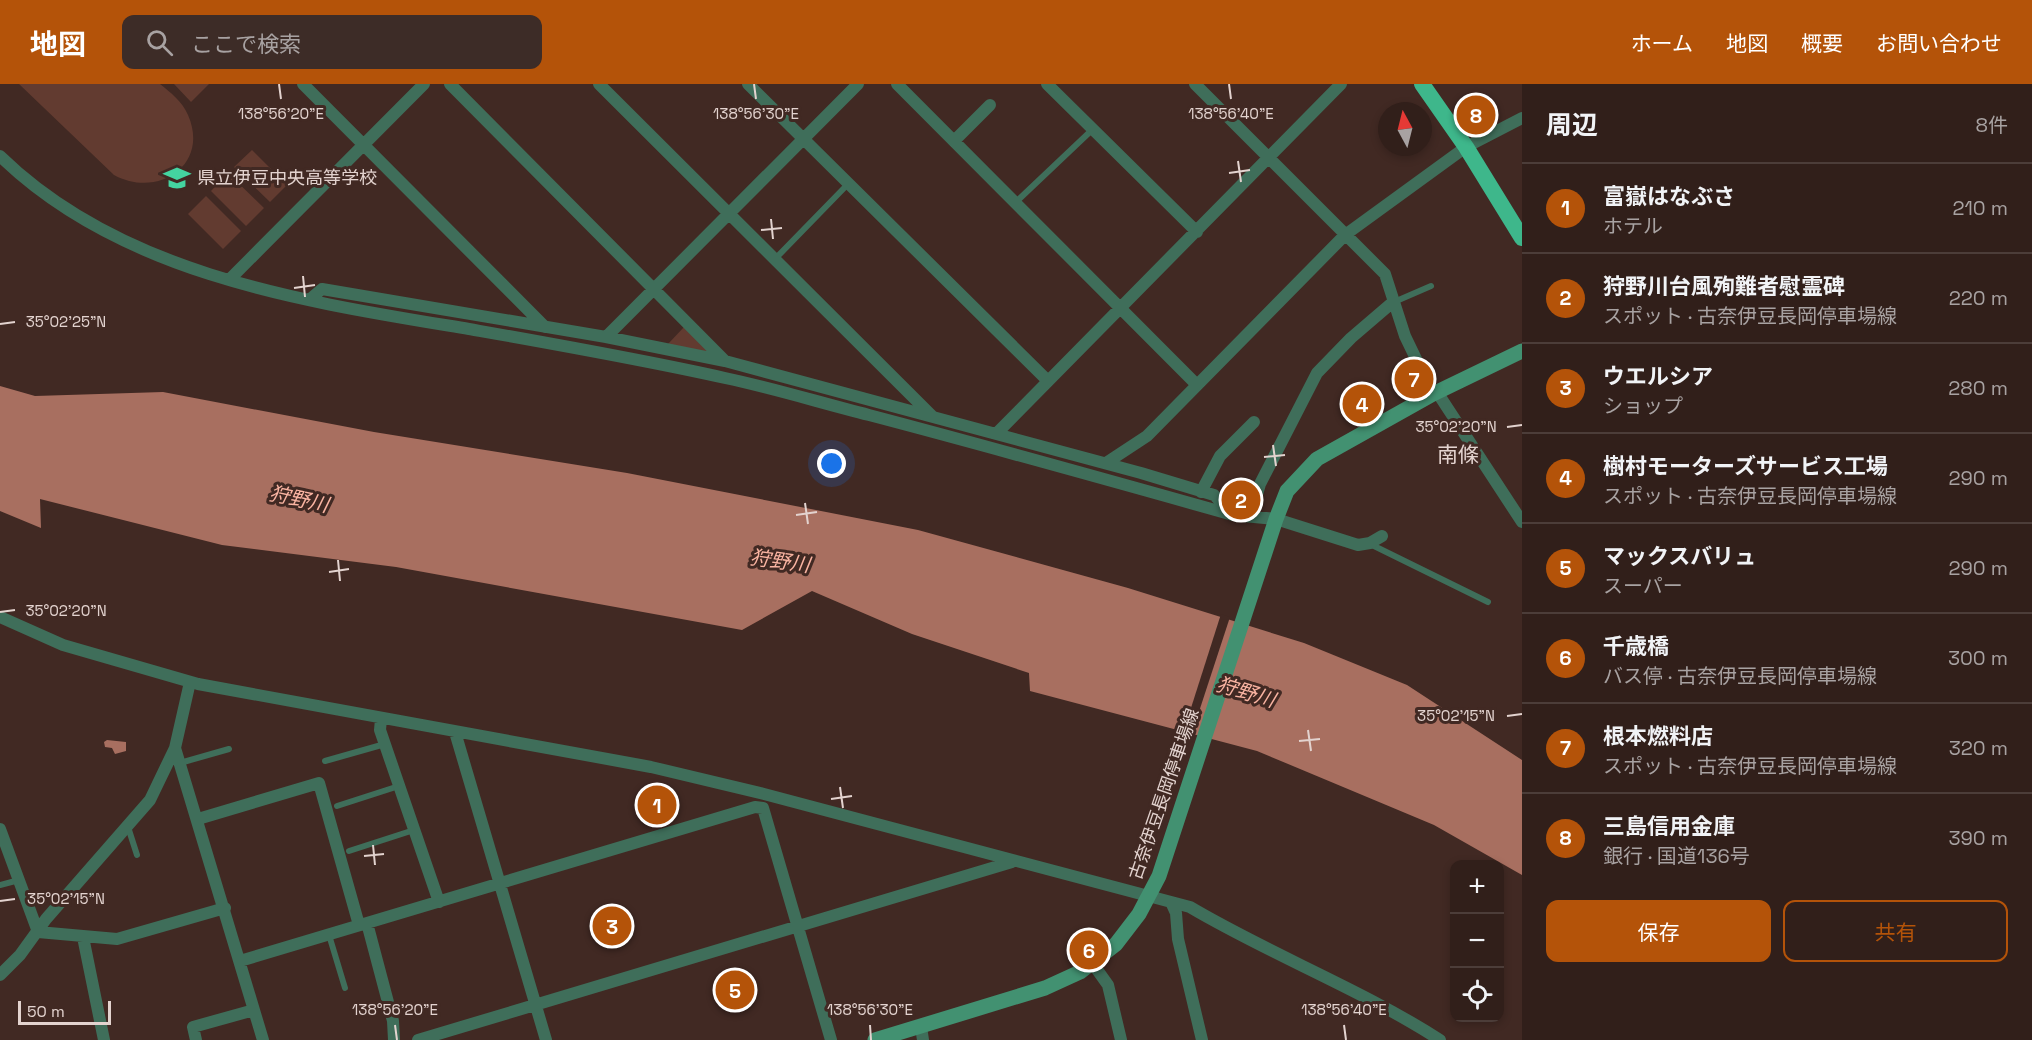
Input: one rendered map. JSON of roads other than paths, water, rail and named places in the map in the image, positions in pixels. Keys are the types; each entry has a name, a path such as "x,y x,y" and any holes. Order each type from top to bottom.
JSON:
{"highway":[{"path":"1422,84 1466,147 1522,238"}],"main road":[{"name":"古奈伊豆長岡停車場線","path":"875,1040 922,1033 1045,988 1093,964 1116,944 1149,896 1159,876 1287,491 1317,459 1435,393 1522,351"}],"street":[{"path":"303,84 545,327"},
{"path":"229,280 424,84"},
{"path":"450,84 724,361"},
{"path":"748,84 1048,381"},
{"path":"606,337 858,84"},
{"path":"897,84 1196,384"},
{"path":"1047,84 1197,232"},
{"path":"1195,84 1384,274 1393,302 1435,393 1522,522"},
{"path":"997,433 1341,84"},
{"path":"603,85 933,417"},
{"path":"954,141 990,105"},
{"path":"1106,463 1147,436 1345,235 1466,147 1522,118"},
{"path":"0,156 30,182 86,219 157,255 229,280 309,300 599,352 729,378 1233,515 1276,519 1358,545 1370,543 1382,536"},
{"path":"309,300 322,289 606,337 724,361 997,433 1214,495 1233,515"},
{"path":"1251,516 1260,484 1317,373 1351,338 1393,302"},
{"path":"1201,492 1220,456 1254,422"},
{"path":"0,617 36,635 72,648 190,682 663,770 764,794 1013,862 1171,902 1190,908 1234,933 1280,953 1440,1040"},
{"path":"0,975 84,874 150,800 175,748 190,682"},
{"path":"381,719 380,730 439,902"},
{"path":"455,732 546,1040"},
{"path":"175,748 263,1040"},
{"path":"198,819 319,783 393,1021 394,1040"},
{"path":"240,961 755,807 763,808 831,1040"},
{"path":"0,829 38,932"},
{"path":"418,1040 432,1038 536,1003 798,928 1013,862"},
{"path":"1171,902 1176,913 1178,939 1202,1040"},
{"path":"38,932 83,937 124,938 225,908"},
{"path":"83,937 104,1040"},
{"path":"1093,964 1108,986 1120,1040"},
{"path":"196,1040 193,1027 254,1010"}],"lane":[{"path":"1016,202 1093,129"},
{"path":"775,259 849,183"},
{"path":"1393,302 1431,286"},
{"path":"1370,543 1488,602"},
{"path":"326,761 385,744"},
{"path":"180,763 229,749"},
{"path":"336,806 399,786"},
{"path":"128,827 137,855"},
{"path":"350,851 414,830"},
{"path":"0,885 19,880"},
{"path":"329,934 345,988"}],"water":[{"name":"狩野川","path":"0,386 35,396 163,392 374,432 627,473 918,530 1128,588 1304,643 1407,685 1522,760 1522,875 1504,865 1504,860 1496,860 1434,825 1257,751 1030,691 1029,673 912,634 812,591 742,630 396,567 222,545 40,499 41,528 0,511"},
{"path":"107,740 126,742 126,751 115,754 112,748 105,747 104,742"}],"place":[{"name":"三島信用金庫","path":"1476,115"},
{"name":"県立伊豆中央高等学校","path":"177,178"},
{"name":"根本燃料店","path":"1414,379"},
{"name":"樹村モーターズサービス工場","path":"1362,404"},
{"name":"狩野川台風殉難者慰霊碑","path":"1241,500"},
{"name":"富嶽はなぶさ","path":"657,805"},
{"name":"ウエルシア","path":"612,926"},
{"name":"千歳橋","path":"1089,950"},
{"name":"マックスバリュ","path":"735,990"}],"district":[{"name":"南條","path":"1458,455"}]}
